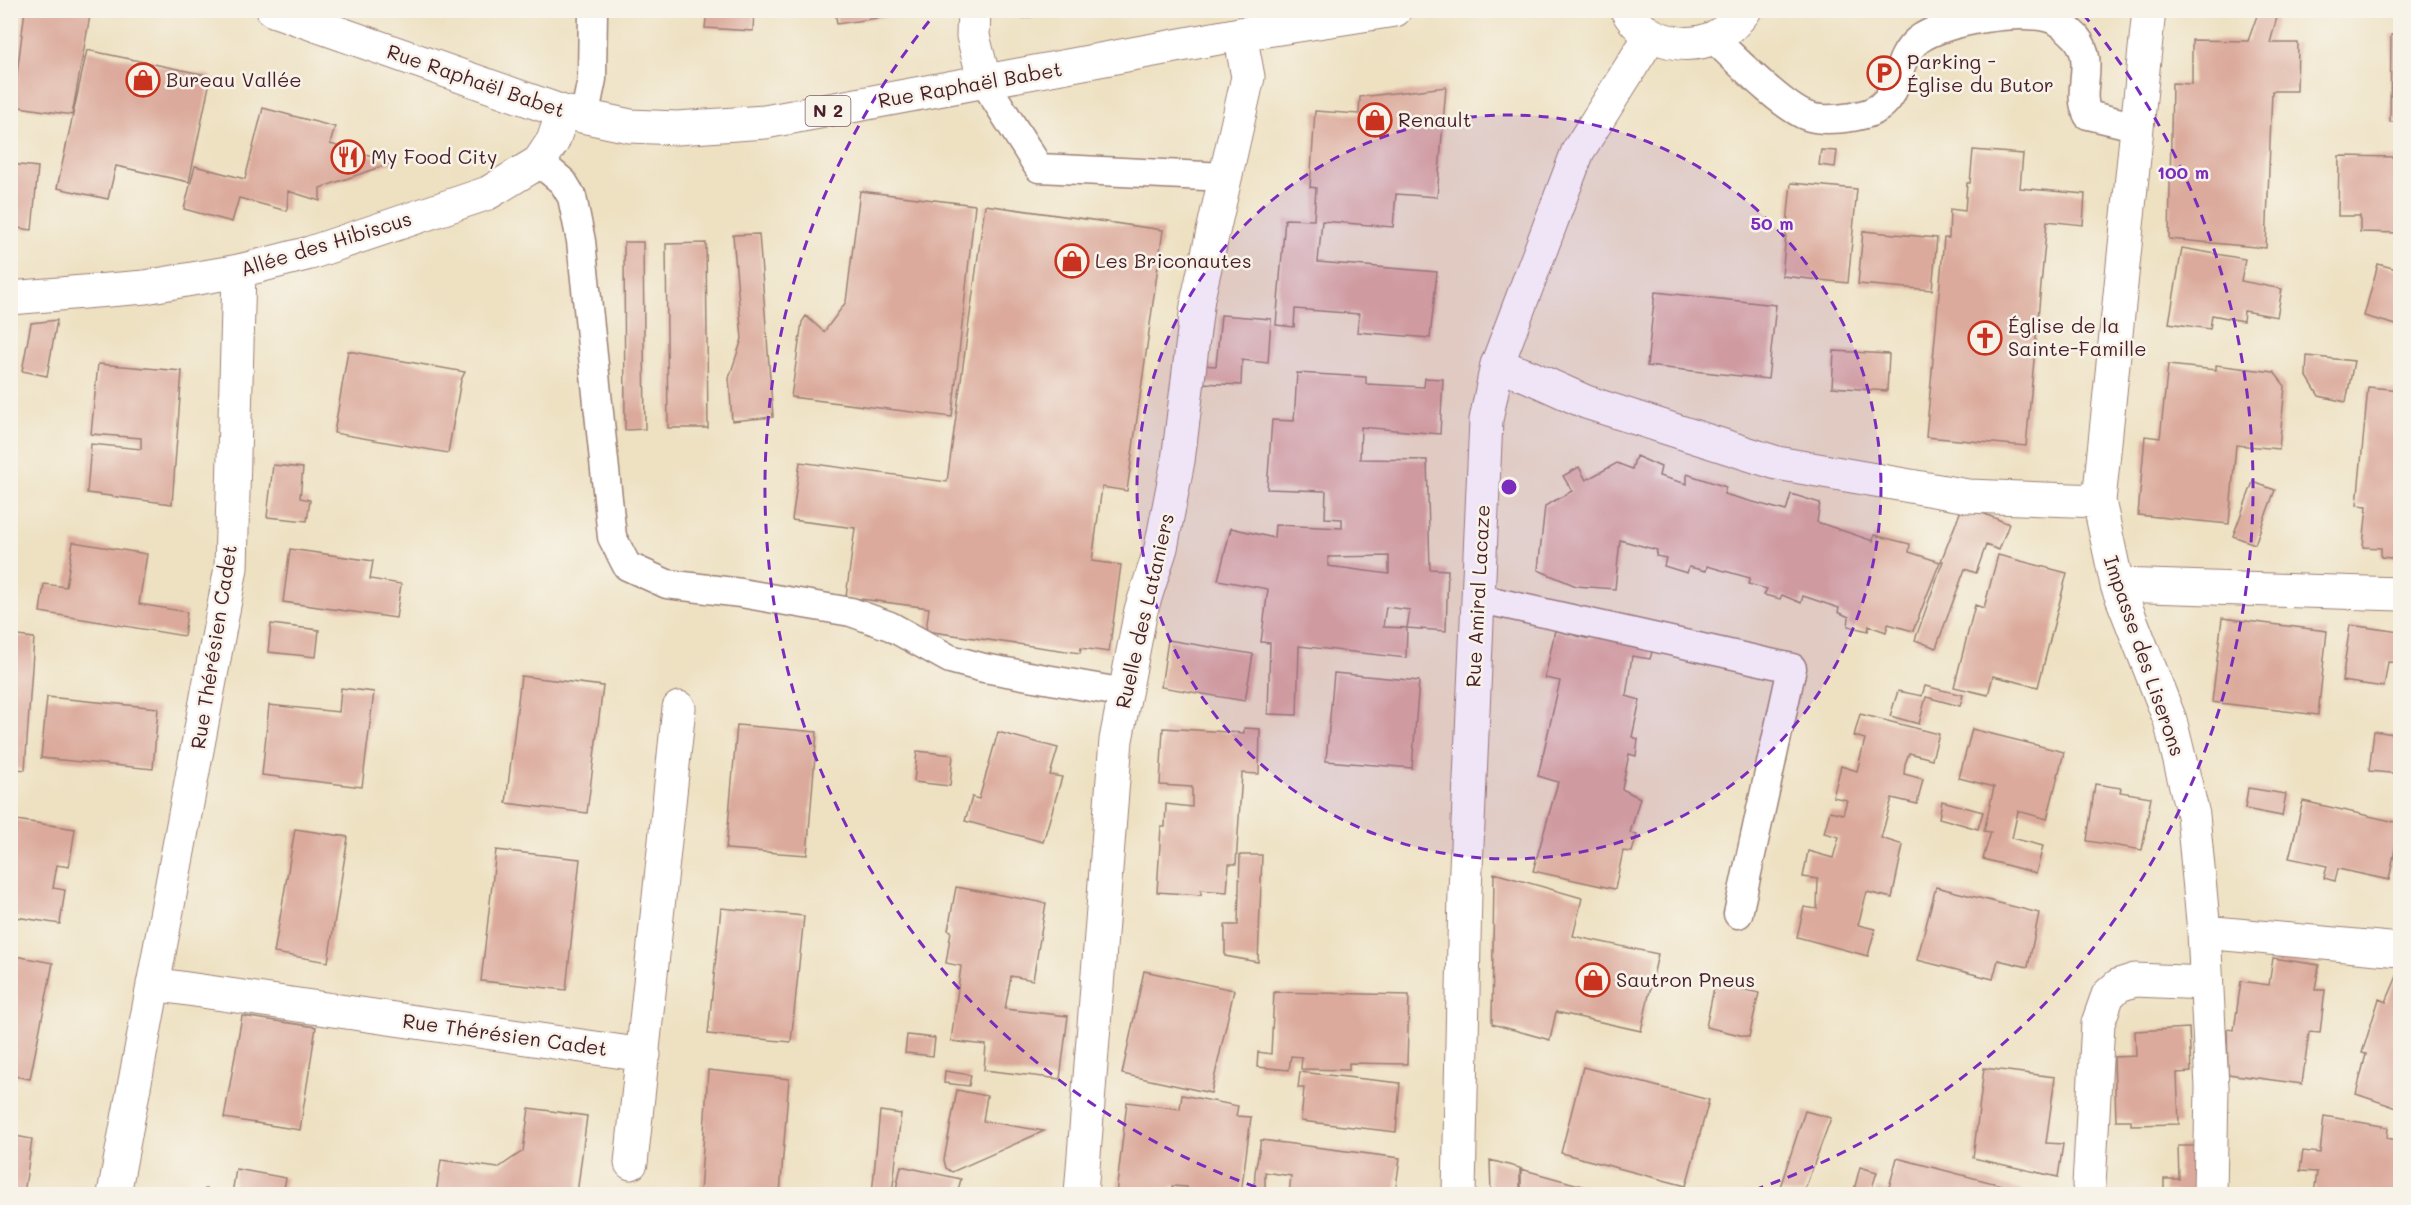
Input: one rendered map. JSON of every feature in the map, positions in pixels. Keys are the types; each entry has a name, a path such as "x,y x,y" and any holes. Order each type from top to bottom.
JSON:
{"street":[{"name":"Rue Raphaël Babet","path":"273,10 574,115 630,126 677,128 765,122 1240,34 1395,10"},
{"path":"974,10 973,36 985,83"},
{"path":"1627,10 1640,27 1651,35 1670,43 1692,43 1713,38 1731,27 1745,10"},
{"name":"Impasse des Liserons","path":"2149,10 2099,501 2117,585 2170,720 2193,815 2204,932 2212,1087 2210,1194"},
{"name":"Ruelle des Lataniers","path":"1081,1194 1116,740 1141,610 1161,548 1170,505 1178,461 1198,298 1248,77 1240,34"},
{"name":"Rue Amiral Lacaze","path":"1459,1194 1465,891 1486,420 1497,365 1578,151 1651,35"},
{"name":"Allée des Hibiscus","path":"10,298 145,287 239,271 310,253 488,193 539,162 574,115"},
{"name":"Rue Thérésien Cadet","path":"114,1194 231,568 239,271"},
{"path":"1497,365 1586,402 1777,463 1968,495 2099,501"},
{"path":"2117,585 2400,594"},
{"path":"631,1162 679,708"},
{"path":"2204,932 2400,950"},
{"path":"2089,1185 2097,1023 2108,994 2119,985 2135,980 2206,983"},
{"name":"Rue Thérésien Cadet","path":"153,984 644,1056"}],"lane":[{"path":"574,115 592,79 593,10"},
{"path":"1713,38 1786,104 1808,117 1838,119 1872,113 1889,98 1901,62 1918,40 1945,29 1994,16 2026,15 2055,20 2077,38 2087,57 2084,107 2088,115 2138,127"},
{"path":"985,83 1039,168 1226,177"},
{"path":"539,162 563,182 572,197 581,241 612,537 627,566 667,584 741,593 851,612 890,626 950,658 984,668 1125,693"},
{"path":"1477,598 1792,668 1738,914"}],"building":[{"path":"25,10 91,10 72,115 13,106"},
{"path":"707,10 754,10 753,31 705,28"},
{"path":"835,10 918,10 918,12 837,24"},
{"path":"1021,10 1062,10 1062,12 1022,18"},
{"path":"2259,10 2279,10 2270,43 2298,43 2297,91 2272,91 2266,248 2169,239 2172,83 2192,84 2192,40 2248,41"},
{"path":"2391,35 2400,35 2400,122 2390,122"},
{"path":"87,50 211,76 189,182 116,166 108,199 57,188"},
{"path":"1446,87 1437,197 1396,194 1393,227 1322,221 1318,262 1437,272 1430,338 1357,332 1359,314 1295,309 1294,327 1276,325 1285,219 1314,220 1316,188 1310,187 1315,111 1359,114 1360,97"},
{"path":"263,108 335,127 330,144 394,162 320,188 320,201 288,191 287,211 239,198 232,222 184,209 195,166 245,179"},
{"path":"1821,150 1837,151 1835,167 1819,165"},
{"name":"Église de la Sainte-Famille","path":"1973,150 2023,154 2020,188 2085,194 2083,225 2047,221 2026,446 1926,437 1944,238 1949,238 1950,209 1965,211"},
{"path":"2339,156 2400,157 2400,233 2360,232 2360,216 2338,216"},
{"path":"10,164 38,167 32,230 10,227"},
{"path":"1791,183 1857,189 1848,283 1782,276"},
{"path":"860,191 975,205 952,417 791,397 802,322 806,316 824,332 846,302"},
{"path":"985,205 1163,230 1127,491 1102,487 1092,561 1121,565 1109,652 1081,648 1080,653 926,631 929,608 846,597 855,528 792,520 800,462 947,482"},
{"path":"1863,231 1937,238 1932,290 1858,284"},
{"path":"759,234 773,417 732,421 729,378 742,339 733,235"},
{"path":"624,242 643,242 645,429 625,430"},
{"path":"706,243 708,428 668,428 666,244"},
{"path":"2182,248 2245,259 2241,281 2282,289 2277,317 2244,311 2243,321 2212,315 2210,329 2169,323"},
{"path":"2378,264 2400,270 2400,326 2364,316"},
{"path":"1655,292 1776,305 1768,379 1647,366"},
{"path":"1221,315 1271,319 1268,363 1242,360 1241,385 1201,383 1201,365 1216,366"},
{"path":"57,320 47,376 22,371 31,323"},
{"path":"348,351 465,372 461,380 448,453 334,433"},
{"path":"1834,351 1889,354 1887,391 1832,387"},
{"path":"2307,356 2354,361 2346,402 2319,396 2306,375"},
{"path":"98,364 182,371 172,504 87,493 91,444 141,449 141,438 91,434"},
{"path":"2168,365 2216,370 2216,365 2274,372 2285,386 2279,449 2236,445 2229,524 2138,515 2145,436 2160,438"},
{"path":"1297,373 1366,377 1366,384 1424,387 1425,378 1443,379 1440,434 1361,427 1360,459 1427,460 1430,569 1448,570 1446,631 1407,628 1406,658 1299,646 1297,715 1268,714 1270,643 1261,642 1268,589 1218,580 1231,528 1274,538 1275,525 1342,528 1342,519 1325,518 1326,491 1267,489 1272,420 1294,421","holes":["1389,556 1389,574 1328,566 1328,557","1386,607 1410,610 1407,628 1383,627"]},
{"path":"2368,387 2400,390 2400,559 2381,557 2381,548 2363,547 2367,506 2357,505"},
{"path":"1636,456 1661,467 1659,476 1687,484 1687,474 1726,487 1724,494 1786,511 1791,494 1820,503 1817,522 1873,541 1874,535 1910,544 1909,552 1940,562 1913,631 1888,624 1886,632 1869,626 1868,631 1848,626 1849,617 1838,612 1839,608 1803,596 1801,603 1782,595 1780,599 1764,595 1767,589 1748,584 1750,578 1707,566 1706,571 1689,567 1687,573 1664,566 1666,558 1656,556 1657,550 1620,540 1615,589 1576,586 1538,570 1545,506 1572,491 1563,476 1579,467 1586,480 1617,463 1632,469"},
{"path":"273,465 303,468 300,498 310,500 307,521 267,517"},
{"path":"2253,482 2275,490 2255,544 2233,536"},
{"path":"1963,505 2009,524 1999,550 1986,545 1976,573 1965,569 1936,648 1915,640 1943,561 1941,561"},
{"path":"73,542 147,554 139,604 187,612 184,636 40,612 44,584 66,587"},
{"path":"290,549 373,561 370,579 401,584 396,618 283,602"},
{"path":"1998,555 2067,573 2038,687 1993,676 1988,695 1954,687 1975,605 1984,608"},
{"path":"2222,618 2327,631 2318,715 2212,702"},
{"path":"271,624 319,630 316,657 268,652"},
{"path":"2350,625 2400,632 2400,663 2388,662 2384,687 2342,681"},
{"path":"1555,630 1589,639 1601,632 1642,640 1652,652 1650,659 1632,656 1626,696 1640,700 1632,737 1638,739 1636,756 1629,754 1622,789 1640,798 1630,833 1637,835 1632,852 1623,851 1615,889 1533,871 1558,782 1538,776 1560,681 1545,678"},
{"path":"10,635 34,638 25,770 10,768"},
{"path":"1168,640 1253,654 1245,701 1161,687"},
{"path":"1334,673 1419,681 1412,768 1326,761"},
{"path":"521,676 603,686 587,813 506,803"},
{"path":"1925,686 1963,695 1960,706 1926,697 1919,724 1890,716 1898,691 1922,696"},
{"path":"341,688 374,692 362,787 262,775 269,705 339,712"},
{"path":"47,697 158,708 153,769 41,758"},
{"path":"1860,714 1939,734 1932,759 1909,753 1905,764 1904,774 1923,779 1917,804 1892,798 1881,838 1903,845 1892,898 1867,892 1858,925 1875,929 1868,956 1797,937 1804,907 1817,909 1818,879 1803,877 1808,851 1833,858 1839,837 1824,833 1830,811 1843,814 1847,800 1833,797 1841,766 1857,771 1865,739 1854,736"},
{"path":"737,725 817,732 807,855 726,849"},
{"path":"1163,728 1244,733 1244,728 1260,729 1259,774 1242,773 1236,864 1229,864 1227,892 1201,890 1201,895 1157,892 1161,827 1165,827 1166,804 1192,807 1192,787 1160,785"},
{"path":"1972,729 2064,752 2047,819 2018,811 2012,838 2043,846 2036,873 1983,859 1991,832 1984,831 1994,787 1959,778"},
{"path":"2374,731 2400,735 2400,774 2369,771"},
{"path":"998,732 1058,748 1050,775 1062,777 1043,842 965,821 972,797 979,799"},
{"path":"917,751 953,755 950,786 914,782"},
{"path":"2095,784 2121,788 2120,792 2151,797 2142,850 2087,841"},
{"path":"2248,788 2286,794 2282,816 2245,809"},
{"path":"1942,801 1983,812 1978,829 1939,818"},
{"path":"2303,801 2400,823 2389,880 2338,869 2335,881 2324,878 2327,866 2289,858"},
{"path":"10,819 75,829 69,867 57,865 53,888 65,890 60,924 10,916"},
{"path":"295,829 348,837 328,962 274,953"},
{"path":"496,850 580,859 566,990 481,981"},
{"path":"1240,855 1262,855 1258,962 1225,956 1225,925 1238,925"},
{"path":"1494,873 1582,898 1573,936 1658,954 1641,1031 1556,1012 1550,1040 1492,1024"},
{"path":"956,887 1046,903 1033,980 1011,976 1005,1009 1068,1016 1060,1079 984,1070 986,1045 951,1041 961,966 946,963 951,931 948,930"},
{"path":"1936,887 2039,913 2028,967 1998,960 1993,979 1917,960"},
{"path":"721,908 804,916 791,1042 708,1034"},
{"path":"10,955 53,963 30,1079 10,1075"},
{"path":"2273,958 2319,965 2315,990 2325,990 2320,1033 2309,1032 2302,1084 2228,1074 2227,1029 2234,1030 2241,981 2269,985"},
{"path":"2400,969 2400,1109 2356,1094 2366,1054 2362,1053 2379,999 2386,1002"},
{"path":"1144,971 1234,990 1211,1093 1122,1074"},
{"path":"1715,983 1759,993 1749,1037 1706,1027"},
{"path":"1274,992 1409,995 1407,1064 1349,1063 1349,1070 1301,1069 1302,1057 1291,1056 1289,1070 1257,1067 1258,1052 1271,1054"},
{"path":"242,1016 316,1027 300,1130 224,1118"},
{"path":"2189,1028 2191,1072 2177,1073 2179,1124 2131,1125 2131,1120 2116,1120 2114,1057 2136,1056 2135,1031"},
{"path":"907,1035 935,1038 933,1056 905,1053"},
{"path":"1583,1067 1709,1100 1686,1186 1561,1153"},
{"path":"1984,1068 2055,1077 2046,1143 2063,1144 2058,1177 1973,1158"},
{"path":"708,1070 789,1079 780,1194 700,1194"},
{"path":"945,1071 971,1075 969,1086 944,1083"},
{"path":"1300,1072 1400,1083 1396,1132 1301,1121 1304,1088 1298,1088"},
{"path":"957,1090 987,1096 983,1121 1044,1131 952,1172 946,1168 944,1160"},
{"path":"1182,1095 1238,1106 1236,1116 1251,1117 1241,1194 1190,1194 1187,1187 1172,1186 1172,1194 1116,1194 1127,1102 1180,1109"},
{"path":"529,1108 587,1116 577,1194 436,1194 441,1160 498,1168 523,1151"},
{"path":"880,1111 901,1114 892,1194 872,1194"},
{"path":"1805,1111 1831,1118 1803,1194 1792,1194 1779,1190"},
{"path":"2324,1116 2388,1127 2387,1138 2400,1141 2400,1194 2314,1194 2317,1172 2300,1171 2303,1151 2320,1153"},
{"path":"10,1135 32,1139 24,1194 10,1194"},
{"path":"1261,1140 1400,1158 1395,1194 1289,1194 1291,1176 1265,1172 1265,1194 1254,1194 1255,1172"},
{"path":"2178,1146 2202,1146 2202,1194 2164,1192 2164,1179 2179,1179"},
{"path":"1897,1158 2024,1191 2023,1194 1875,1194 1877,1188 1888,1191"},
{"path":"1490,1160 1520,1168 1520,1194 1491,1194"},
{"path":"901,1166 961,1179 957,1194 895,1194"},
{"path":"1860,1167 1877,1172 1870,1194 1853,1194"},
{"path":"236,1169 286,1178 283,1194 232,1194"},
{"path":"1521,1169 1597,1190 1597,1194 1521,1194"},
{"path":"205,1189 229,1193 229,1194 204,1194"}],"place":[{"name":"Parking - Église du Butor","path":"1884,73"},
{"name":"Bureau Vallée","path":"143,80"},
{"name":"Renault","path":"1375,120"},
{"name":"My Food City","path":"348,157"},
{"name":"Les Briconautes","path":"1072,261"},
{"name":"Église de la Sainte-Famille","path":"1985,338"},
{"name":"Sautron Pneus","path":"1593,980"}]}
